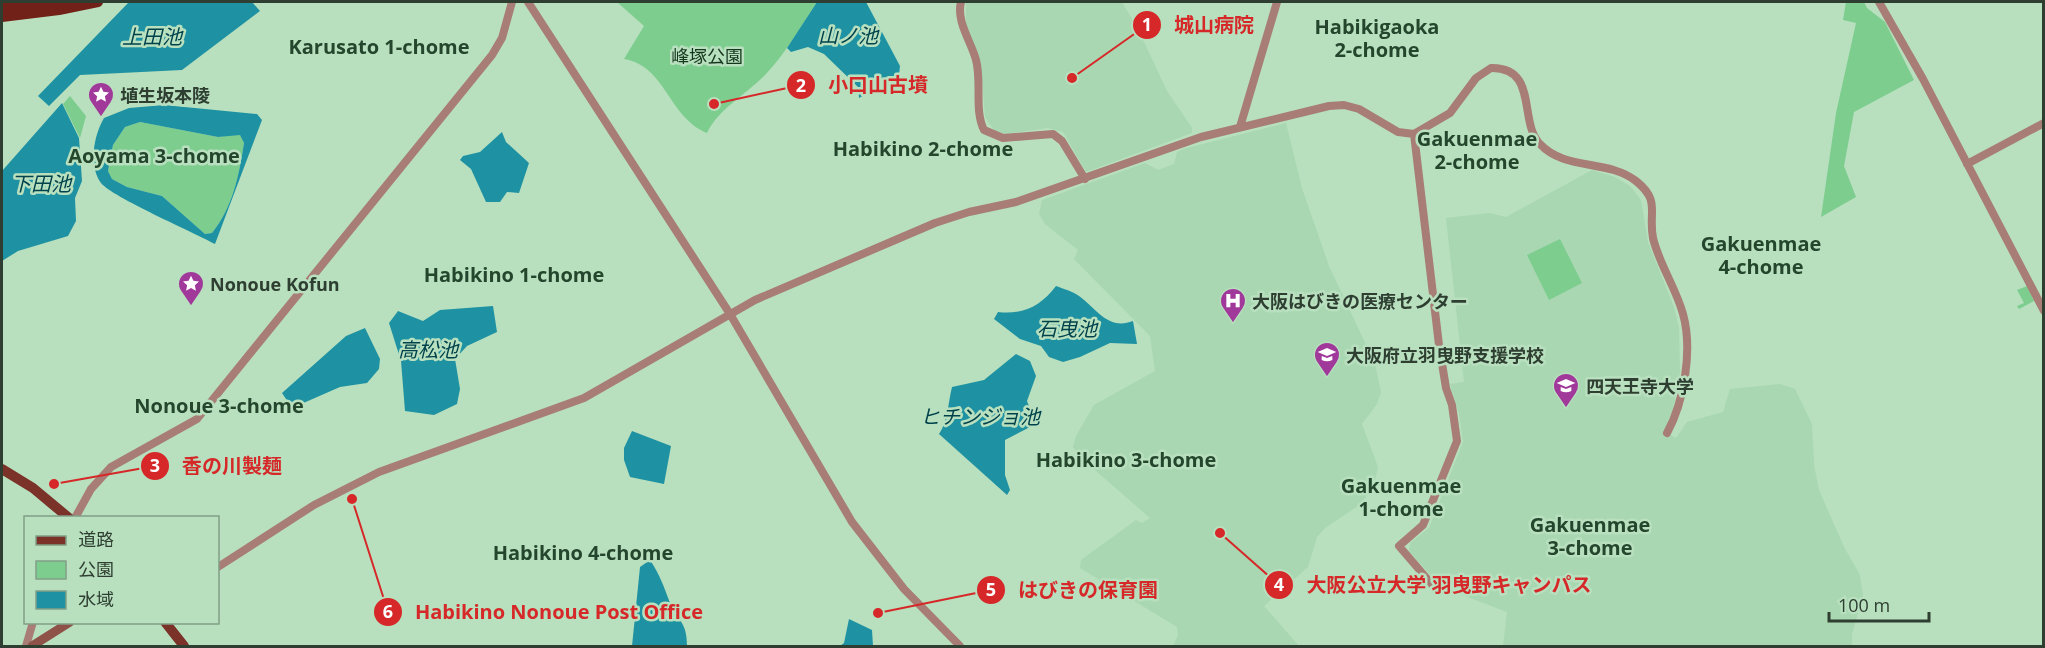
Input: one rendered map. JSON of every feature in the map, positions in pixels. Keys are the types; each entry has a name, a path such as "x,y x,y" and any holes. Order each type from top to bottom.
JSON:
{"highway":[{"path":"2,8 68,2"},
{"path":"2,17 59,10 98,2"}],"main road":[{"path":"2,469 33,488 67,516"},
{"path":"32,646 67,624"},
{"path":"167,624 184,646"}],"street":[{"path":"76,516 91,489 111,467 197,419 492,55 502,38 512,2"},
{"path":"528,2 730,314 864,539 904,589 960,646"},
{"path":"961,2 962,22 976,60 984,130 987,134 1003,138 1053,134 1062,141 1084,179"},
{"path":"1240,127 1277,2"},
{"path":"1879,2 2043,310"},
{"path":"219,566 315,505 352,485 411,459 584,399 730,314 935,223 969,212 1016,202 1175,146 1240,127 1344,105 1368,114 1398,132 1414,134 1450,114 1484,70 1500,68 1513,74 1521,85 1537,141 1545,149 1578,163 1621,172 1649,194 1654,206 1653,237 1683,315 1686,330 1686,352 1678,407 1667,434"},
{"path":"1967,164 2043,123"},
{"path":"1414,134 1439,345 1446,388 1455,419 1456,441 1423,525 1399,546 1436,588"},
{"path":"26,646 32,624"}],"shaded area":[{"path":"966,2 1122,2 1138,29 1167,91 1192,128 1192,133 1086,172 1063,132 1048,128 1005,134 994,130 985,117 981,65 966,24"},
{"name":"大阪はびきの医療センター","path":"1286,123 1302,188 1329,266 1375,364 1381,392 1377,404 1362,424 1378,467 1374,485 1361,504 1325,528 1317,537 1308,567 1264,606 1299,646 1173,646 1178,635 1177,627 1080,568 1081,560 1136,520 1142,523 1150,518 1080,457 1073,447 1076,436 1094,405 1155,371 1150,336 1074,259 1078,250 1045,224 1039,214 1042,200 1145,163 1158,170 1174,164 1177,152 1183,149"},
{"name":"四天王寺大学","path":"1592,170 1615,177 1630,186 1641,200 1648,242 1674,307 1679,328 1680,372 1674,406 1664,431 1676,438 1687,422 1723,412 1730,389 1780,384 1795,389 1812,424 1814,465 1819,490 1844,547 1860,575 1863,596 1852,634 1852,646 1503,646 1507,612 1441,587 1409,551 1410,543 1429,528 1463,442 1459,414 1450,384 1464,382 1446,218 1489,213 1506,217"}],"green space":[{"name":"峰塚公園","path":"617,2 817,2 773,66 718,116 707,133 694,126 683,116 649,71 624,59 644,26"},
{"path":"1846,2 1864,2 1867,8 1885,22 1914,80 1854,112 1844,166 1856,197 1821,217 1836,113 1856,23 1843,20"},
{"path":"70,96 86,116 80,138 63,104"},
{"path":"140,122 218,137 240,134 244,143 234,190 225,212 212,233 205,234 162,196 127,187 112,179 108,171 113,145 125,127"},
{"path":"1560,239 1582,283 1549,300 1527,255"},
{"path":"2027,286 2034,301 2019,309 2017,306 2024,303 2017,290"}],"water":[{"name":"上田池","path":"129,2 252,2 260,11 182,70 80,75 49,106 38,96"},
{"name":"山ノ池","path":"817,2 866,2 900,66 899,75 859,98 858,87 824,54 808,47 791,52 787,48"},
{"name":"下田池","path":"62,103 79,138 82,181 75,198 76,221 68,236 18,251 2,261 2,171"},
{"path":"164,105 257,114 262,120 215,244 137,206 101,183 97,176 94,159 97,133 104,118 129,108","holes":["140,122 218,137 240,135 244,143 230,202 212,233 205,234 162,196 127,187 112,179 108,171 113,145 125,127"]},
{"path":"502,132 506,142 529,163 519,193 507,192 500,202 486,202 471,169 460,160 463,156 480,152"},
{"name":"石曳池","path":"1056,286 1076,294 1109,321 1124,323 1133,321 1137,344 1110,343 1063,362 1049,357 1041,346 1020,339 994,319 998,312 1016,312 1031,308 1044,299"},
{"name":"高松池","path":"493,306 497,332 467,346 455,359 460,389 457,404 434,415 405,411 401,361 389,323 398,311 423,321 440,310"},
{"path":"365,328 380,359 379,369 367,383 340,387 292,408 282,393 346,336"},
{"name":"ヒチンジョ池","path":"1016,354 1030,361 1036,376 1027,401 1034,420 1030,427 1005,440 1005,475 1010,490 1007,495 939,434 946,418 952,387 984,380"},
{"path":"632,431 671,446 664,484 630,477 624,460 624,448"},
{"path":"650,560 673,609 684,626 687,646 632,646 640,567"},
{"path":"849,619 872,630 873,646 840,646 844,643"}],"place":[{"name":"城山病院","path":"1072,78"},
{"name":"小口山古墳","path":"714,104"},
{"name":"埴生坂本陵","path":"101,118"},
{"name":"Nonoue Kofun","path":"191,307"},
{"name":"大阪はびきの医療センター","path":"1233,324"},
{"name":"大阪府立羽曳野支援学校","path":"1327,378"},
{"name":"四天王寺大学","path":"1566,409"},
{"name":"香の川製麺","path":"54,484"},
{"name":"Habikino Nonoue Post Office","path":"352,499"},
{"name":"大阪公立大学 羽曳野キャンパス","path":"1220,533"},
{"name":"はびきの保育園","path":"878,613"}],"district":[{"name":"Habikigaoka 2-chome","path":"1377,38"},
{"name":"Karusato 1-chome","path":"379,46"},
{"name":"Habikino 2-chome","path":"923,148"},
{"name":"Gakuenmae 2-chome","path":"1477,150"},
{"name":"Aoyama 3-chome","path":"154,155"},
{"name":"Gakuenmae 4-chome","path":"1761,254"},
{"name":"Habikino 1-chome","path":"514,274"},
{"name":"Nonoue 3-chome","path":"219,405"},
{"name":"Habikino 3-chome","path":"1126,459"},
{"name":"Gakuenmae 1-chome","path":"1401,496"},
{"name":"Gakuenmae 3-chome","path":"1590,536"},
{"name":"Habikino 4-chome","path":"583,552"}]}
